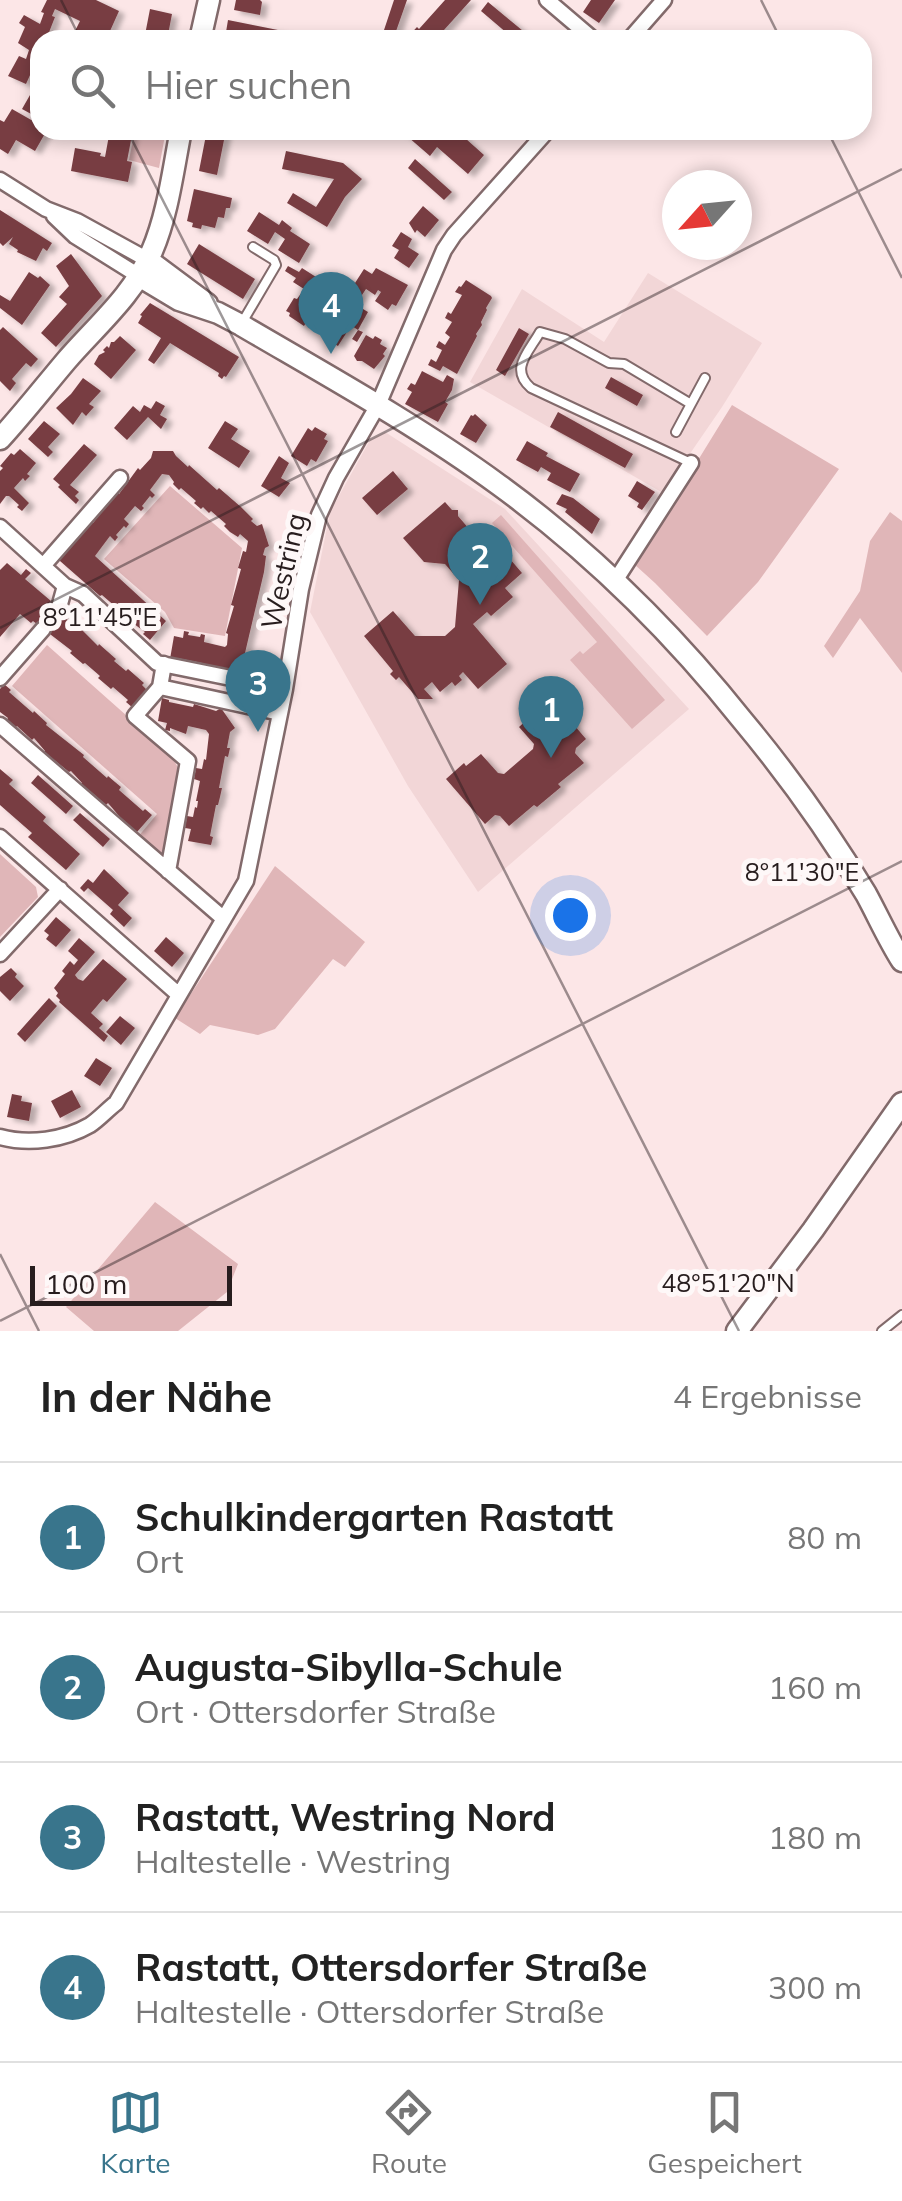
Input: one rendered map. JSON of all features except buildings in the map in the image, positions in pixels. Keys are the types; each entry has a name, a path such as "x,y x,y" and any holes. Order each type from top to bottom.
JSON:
{"street":[{"path":"202,30 209,0"},
{"path":"547,0 582,30"},
{"path":"638,30 664,0"},
{"path":"0,439 113,311 144,268 160,230 179,140"},
{"name":"Westring","path":"0,1138 40,1141 66,1135 92,1124 116,1103 246,881 318,515 378,406 444,250 539,140"},
{"path":"0,180 46,209 77,222 144,268 192,290 218,313 378,406 496,483 615,581 746,723 827,835 902,960"},
{"path":"615,581 691,463"},
{"path":"43,566 120,478"},
{"path":"3,536 65,586 82,594 158,662 285,689"},
{"path":"58,611 65,586"},
{"path":"0,678 43,629"},
{"path":"164,664 160,687 136,716 188,762 168,870"},
{"path":"160,687 280,712"},
{"path":"0,724 224,919"},
{"path":"0,837 179,995"},
{"path":"0,954 60,890"},
{"path":"866,896 902,934"},
{"path":"737,1331 814,1230 902,1103"}],"lane":[{"path":"241,325 276,265 254,247"},
{"path":"691,404 624,364 609,363 565,339 540,332 520,366 523,382 531,388 691,463"},
{"path":"676,432 706,378"},
{"path":"882,1331 902,1315"}],"shaded area":[{"path":"133,140 164,140 159,168 129,160"},
{"path":"648,273 762,343 663,493 470,382 522,289 604,342"},
{"path":"732,405 839,469 758,582 707,636 634,564"},
{"path":"385,432 505,509 689,709 478,892 408,786 310,612 330,512 370,440"},
{"path":"170,486 242,548 225,636 174,628 165,612 104,559"},
{"path":"890,512 902,521 902,673 860,618 833,658 824,646 860,591 870,541"},
{"path":"501,515 665,700 632,729 570,660 597,642 492,523"},
{"path":"47,645 171,755 181,773 168,850 161,859 137,838 157,814 12,686"},
{"path":"0,854 36,887 38,897 0,937"},
{"path":"275,866 365,942 345,967 333,959 275,1029 258,1035 210,1025 200,1034 175,1018"},
{"path":"155,1202 238,1264 227,1292 178,1331 94,1331 66,1307"}],"place":[{"name":"Rastatt, Ottersdorfer Straße","path":"331,354"},
{"name":"Augusta-Sibylla-Schule","path":"480,605"},
{"name":"Rastatt, Westring Nord","path":"258,732"},
{"name":"Schulkindergarten Rastatt","path":"551,758"}]}
